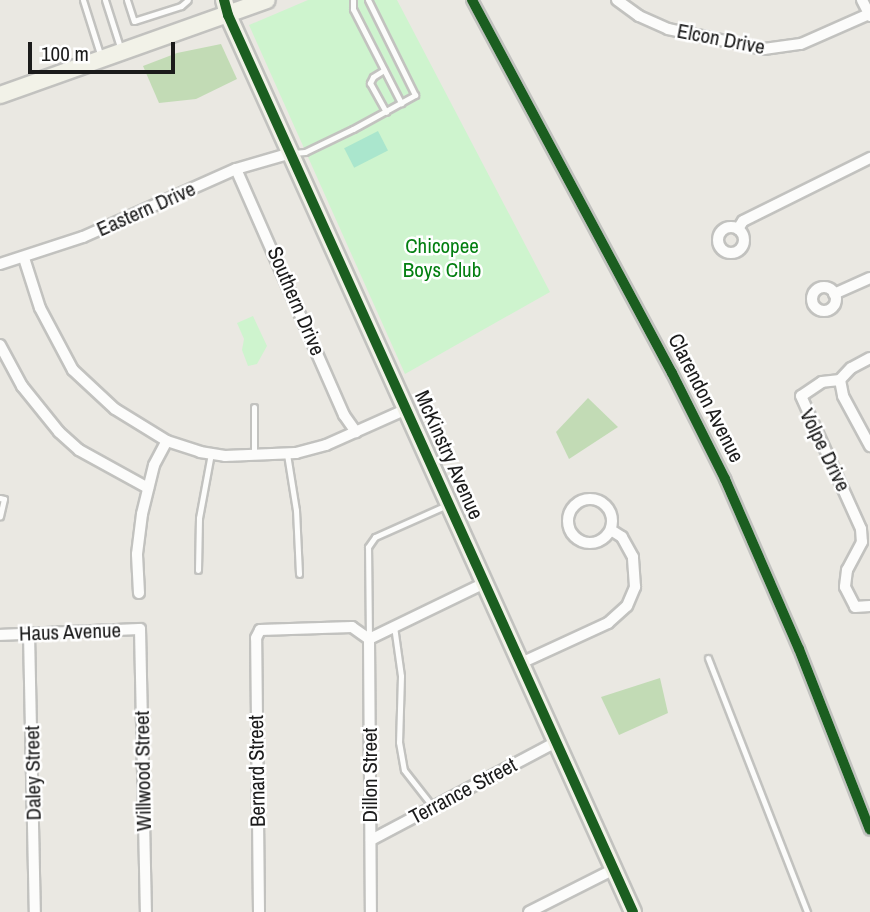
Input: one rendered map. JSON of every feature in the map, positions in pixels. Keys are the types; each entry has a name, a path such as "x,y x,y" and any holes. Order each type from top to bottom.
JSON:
{"street":[{"path":"0,95 121,53 226,8 267,0"},
{"name":"Clarendon Avenue","path":"472,0 672,373 725,479 799,649 870,830"},
{"name":"Elcon Drive","path":"617,0 639,16 668,29 764,49 801,44 869,15"},
{"path":"862,0 869,15"},
{"name":"McKinstry Avenue","path":"226,8 633,912"},
{"name":"Eastern Drive","path":"0,264 97,231 236,169 290,153"},
{"path":"738,229 743,221 870,158"},
{"name":"Southern Drive","path":"236,169 345,415 356,432"},
{"path":"23,258 40,309 73,370 115,410 167,440 211,453 254,456 287,454 326,445 407,409"},
{"path":"834,294 870,278"},
{"path":"0,345 22,386 59,432 88,456 148,488"},
{"name":"Volpe Drive","path":"870,358 851,368 839,380 817,384 801,397 862,532 860,546 845,574 845,587 855,607 870,606"},
{"name":"Volpe Drive","path":"839,380 844,396 870,446"},
{"path":"139,593 137,554 148,488 154,466 167,440"},
{"path":"599,500 610,511 611,530 598,542 581,541 570,529 570,512 581,501 599,500"},
{"path":"521,663 598,629 625,610 635,587 634,561 625,540 611,530"},
{"path":"369,639 485,583"},
{"name":"Bernard Street","path":"259,912 256,638 260,630 352,627 369,639"},
{"name":"Haus Avenue","path":"0,635 140,629"},
{"name":"Willwood Street","path":"140,629 146,912"},
{"name":"Daley Street","path":"29,634 35,912"},
{"name":"Dillon Street","path":"369,639 371,912"},
{"name":"Terrance Street","path":"370,840 556,742"},
{"path":"529,912 614,869"}],"lane":[{"path":"83,0 102,60"},
{"path":"104,0 121,53"},
{"path":"127,0 134,21 181,6 188,0"},
{"path":"353,0 353,9 401,103"},
{"path":"290,153 305,152 415,95 368,0"},
{"path":"384,70 373,77 370,83 386,112"},
{"path":"254,407 254,456"},
{"path":"198,570 199,518 211,453"},
{"path":"287,454 296,510 299,574"},
{"path":"0,498 4,499 0,517"},
{"path":"369,639 368,547 375,537 449,503"},
{"path":"394,626 401,676 399,742 404,770 433,807"},
{"path":"708,658 807,912"}],"green space":[{"name":"Chicopee Boys Club","path":"308,0 397,0 550,292 405,374 249,25"},
{"path":"221,44 237,79 196,99 159,103 143,66 177,53"},
{"path":"378,131 388,151 354,168 344,148"},
{"path":"253,316 267,346 257,364 248,366 242,350 244,339 237,323"},
{"path":"588,398 618,427 569,459 556,432"},
{"path":"660,678 668,713 619,735 601,697"}],"cycle path":[{"path":"224,0 228,15 633,912"},
{"path":"472,0 672,373 725,479 799,649 870,830"}]}
